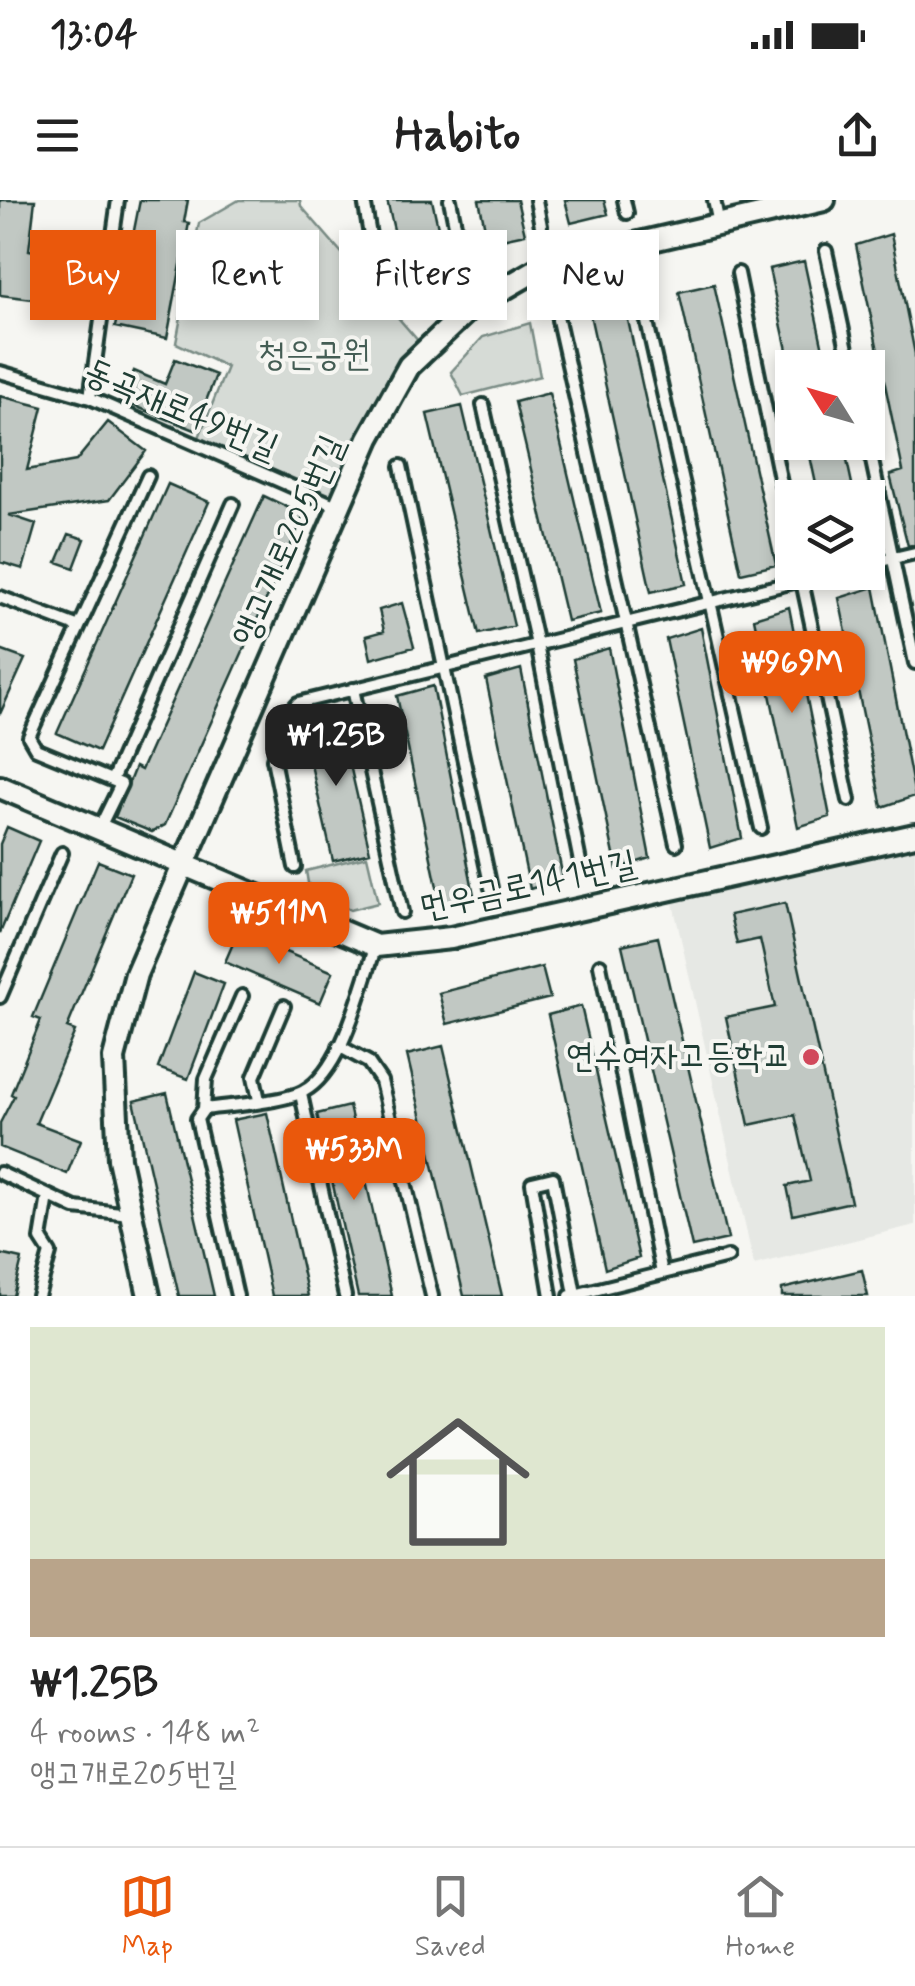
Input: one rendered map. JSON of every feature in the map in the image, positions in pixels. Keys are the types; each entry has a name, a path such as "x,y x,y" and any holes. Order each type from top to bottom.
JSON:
{"street":[{"name":"앵고개로205번길","path":"149,1296 119,1159 114,1058 136,974 369,438 409,366 469,309 545,265 824,200"},
{"name":"먼우금로141번길","path":"0,787 376,946 451,938 915,835"}],"lane":[{"path":"90,398 118,200"},
{"path":"364,200 369,230"},
{"path":"450,200 456,230"},
{"path":"536,200 542,226"},
{"path":"624,200 626,213"},
{"path":"714,200 719,224"},
{"path":"826,251 847,350"},
{"path":"738,274 780,480"},
{"path":"558,320 676,844"},
{"path":"647,320 761,828"},
{"name":"동곡재로49번길","path":"0,372 90,398 339,508"},
{"path":"483,405 537,645 580,867"},
{"path":"872,460 915,664"},
{"path":"401,466 491,888"},
{"path":"99,830 121,784 36,749 29,737 148,476"},
{"path":"112,780 234,504"},
{"path":"885,560 915,553"},
{"path":"295,867 273,759 291,711 298,703 775,585"},
{"path":"804,590 849,800"},
{"path":"0,597 79,627"},
{"path":"354,690 402,912"},
{"path":"0,997 62,853"},
{"path":"204,1110 301,1094 320,1080 332,1063 376,946"},
{"path":"600,965 662,1272"},
{"path":"237,1296 197,1119 204,1110 206,1079 242,996"},
{"path":"259,1100 254,1077 284,1006"},
{"path":"339,1046 368,1062 381,1081 432,1296"},
{"path":"301,1094 345,1296"},
{"path":"0,1173 75,1208 131,1214"},
{"path":"551,1296 532,1183 553,1178 572,1295 728,1257"},
{"path":"38,1296 50,1253 41,1240 48,1196"},
{"path":"631,1280 634,1296"}],"shaded area":[{"name":"연수여자고등학교","path":"915,835 915,1225 754,1265 670,890"}],"green space":[{"name":"청은공원","path":"239,200 300,200 339,250 339,320 400,320 426,350 339,507 196,445 227,367 176,343 180,320 319,320 319,230 198,230 199,223"},
{"path":"530,323 540,376 463,396 451,372 483,337"},
{"path":"367,856 378,903 350,910 309,889 306,871"}],"building":[{"path":"0,200 35,200 30,230 30,299 0,295"},
{"path":"140,200 188,200 184,222 189,223 188,230 176,230 176,291 167,338 115,327 116,320 156,320 156,230 134,230"},
{"path":"387,200 432,200 439,230 394,230"},
{"path":"479,200 517,200 525,234 507,238 507,230 485,230"},
{"path":"565,200 604,200 608,214 571,223"},
{"path":"891,234 915,354 915,544 908,546 890,475 903,471 885,384 885,350 878,350 856,245"},
{"path":"804,261 823,350 787,350 769,269"},
{"path":"714,284 775,565 741,573 679,292"},
{"path":"591,320 628,320 686,584 651,592"},
{"path":"175,359 216,375 195,430 127,403 124,395 134,371 165,384"},
{"path":"549,393 601,613 567,621 515,402"},
{"path":"0,396 43,407 27,470 76,461 108,422 146,451 109,500 9,515 36,524 23,569 0,562"},
{"path":"462,406 514,626 479,634 427,414"},
{"path":"811,460 847,460 851,480 815,480"},
{"path":"168,484 209,502 98,751 57,733"},
{"path":"264,496 304,515 165,825 152,832 115,817 135,767 141,770"},
{"path":"69,534 85,539 74,568 57,562"},
{"path":"875,590 915,796 882,807 839,598"},
{"path":"402,603 414,647 371,659 366,636 384,631 379,610"},
{"path":"789,607 830,817 798,827 754,618"},
{"path":"701,628 742,838 710,848 666,639"},
{"path":"609,648 650,858 617,869 573,659"},
{"path":"0,650 25,659 0,714"},
{"path":"521,669 563,878 530,889 486,679"},
{"path":"433,686 474,895 441,906 397,696"},
{"path":"339,717 370,852 333,861 302,725"},
{"path":"7,827 39,841 0,933 0,844"},
{"path":"98,861 131,874 67,1028 75,1031 36,1123 81,1140 67,1174 0,1147 0,1123 14,1096 11,1094 41,1020 33,1017"},
{"path":"785,903 851,1202 793,1215 787,1186 810,1181 795,1115 749,1125 726,1017 775,1007 760,939 737,944 730,915"},
{"path":"238,932 333,972 320,1003 225,962"},
{"path":"658,937 728,1239 692,1247 622,945"},
{"path":"542,967 550,998 447,1024 439,993"},
{"path":"194,972 224,984 188,1079 158,1068"},
{"path":"581,1006 639,1258 605,1269 548,1015"},
{"path":"443,1046 502,1296 464,1296 407,1055"},
{"path":"167,1093 214,1296 179,1296 134,1101"},
{"path":"349,1106 392,1296 358,1296 317,1114"},
{"path":"267,1113 308,1296 272,1296 233,1120"},
{"path":"0,1254 22,1259 13,1296 0,1296"},
{"path":"862,1270 868,1296 782,1296 782,1289"}],"place":[{"name":"연수여자고등학교","path":"811,1057"}]}
